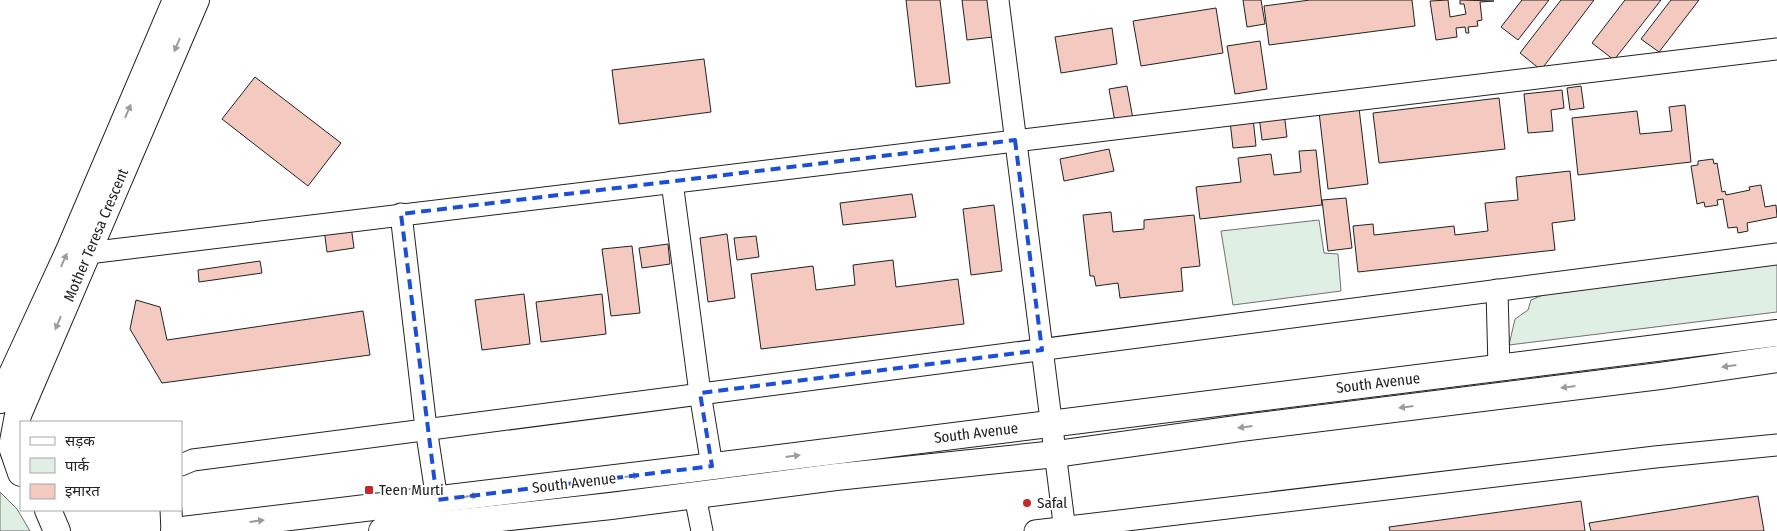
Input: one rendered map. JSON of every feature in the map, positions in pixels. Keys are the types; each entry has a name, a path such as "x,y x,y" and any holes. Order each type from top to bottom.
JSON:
{"main road":[{"name":"Mother Teresa Crescent","path":"0,400 68,252 176,0"},
{"name":"Mother Teresa Crescent","path":"20,470 12,447 18,415 196,0"},
{"name":"South Avenue","path":"173,531 712,466 1777,333"},
{"name":"South Avenue","path":"382,531 695,496 836,477 1056,454 1777,359"},
{"path":"0,463 20,476"}],"street":[{"path":"998,0 1065,529"},
{"path":"88,253 1777,49"},
{"path":"672,182 700,393 712,466"},
{"path":"401,214 436,500"},
{"path":"182,466 193,460 426,428 1777,254"},
{"path":"1497,290 1499,368"},
{"path":"1035,531 1065,529 1655,457 1777,445"},
{"path":"695,496 702,531"},
{"path":"171,511 173,531"}],"highlighted area":[{"path":"1015,140 1042,350 700,393 712,466 437,500 401,214"}],"green space":[{"path":"1319,220 1324,253 1338,254 1341,291 1233,305 1221,231"},
{"path":"1777,263 1777,312 1509,345 1515,319 1528,310 1531,300 1543,295"},
{"path":"0,492 17,509 30,531 0,531"}],"building":[{"path":"906,0 940,0 950,83 916,87"},
{"path":"962,0 989,0 993,37 967,40"},
{"path":"1243,0 1261,0 1265,24 1247,27"},
{"path":"1310,0 1412,0 1415,26 1269,45 1264,6"},
{"path":"1448,0 1450,17 1466,14 1464,4 1460,4 1460,0 1494,1 1480,2 1482,20 1477,21 1478,26 1468,27 1469,33 1466,33 1465,27 1456,28 1457,37 1436,40 1430,1"},
{"path":"1522,0 1549,0 1518,40 1501,27"},
{"path":"1561,0 1594,0 1541,70 1520,53"},
{"path":"1625,0 1661,0 1614,60 1592,43"},
{"path":"1671,0 1699,0 1659,52 1641,39"},
{"path":"1216,8 1223,53 1141,66 1133,21"},
{"path":"1112,28 1117,64 1061,73 1055,37"},
{"path":"1260,41 1267,89 1235,94 1227,46"},
{"path":"704,59 711,112 619,124 612,70"},
{"path":"255,77 341,143 308,186 222,119"},
{"path":"1127,86 1133,119 1115,122 1109,89"},
{"path":"1581,86 1584,108 1570,110 1567,88"},
{"path":"1562,90 1564,108 1551,110 1553,131 1528,133 1524,94"},
{"path":"1499,98 1505,149 1379,163 1373,113"},
{"path":"1685,105 1691,162 1578,175 1572,118 1637,111 1640,134 1672,131 1669,107"},
{"path":"1359,108 1368,184 1328,189 1319,112"},
{"path":"1284,113 1287,137 1262,140 1259,116"},
{"path":"1253,118 1256,146 1233,148 1230,121"},
{"path":"1109,149 1114,171 1064,181 1060,159"},
{"path":"1316,150 1322,205 1200,219 1196,187 1241,182 1238,158 1271,154 1274,175 1301,172 1299,151"},
{"path":"1713,159 1714,164 1717,163 1722,192 1725,191 1726,195 1750,190 1749,187 1761,185 1765,207 1776,205 1777,217 1747,223 1748,231 1738,233 1737,227 1728,228 1723,199 1717,200 1718,205 1705,207 1704,202 1697,204 1691,166 1698,165 1698,161"},
{"path":"1570,171 1575,220 1552,223 1555,250 1358,272 1353,226 1373,224 1374,235 1454,226 1455,235 1488,231 1485,203 1518,200 1516,177"},
{"path":"912,194 916,217 843,225 840,203"},
{"path":"1346,198 1352,248 1328,251 1322,200"},
{"path":"994,205 1002,271 971,275 963,209"},
{"path":"1111,212 1113,232 1144,229 1144,220 1194,215 1200,266 1181,268 1183,291 1120,298 1118,283 1096,286 1094,276 1090,276 1083,215"},
{"path":"351,226 354,248 327,252 324,229"},
{"path":"727,234 735,298 708,302 700,238"},
{"path":"756,236 759,257 737,260 734,238"},
{"path":"668,244 670,264 642,268 639,248"},
{"path":"632,246 640,313 611,316 602,249"},
{"path":"893,260 896,287 958,279 964,324 761,349 751,274 813,266 816,290 855,285 853,265"},
{"path":"260,261 262,273 199,282 198,270"},
{"path":"524,294 530,344 482,350 475,300"},
{"path":"602,294 606,334 541,342 536,302"},
{"path":"136,300 160,307 167,340 363,311 370,355 162,383 130,329"},
{"path":"1758,496 1764,531 1591,531 1589,523"},
{"path":"1581,501 1585,531 1390,531 1389,527"}],"place":[{"name":"Teen Murti","path":"369,490"},
{"name":"Safal","path":"1027,503"}]}
